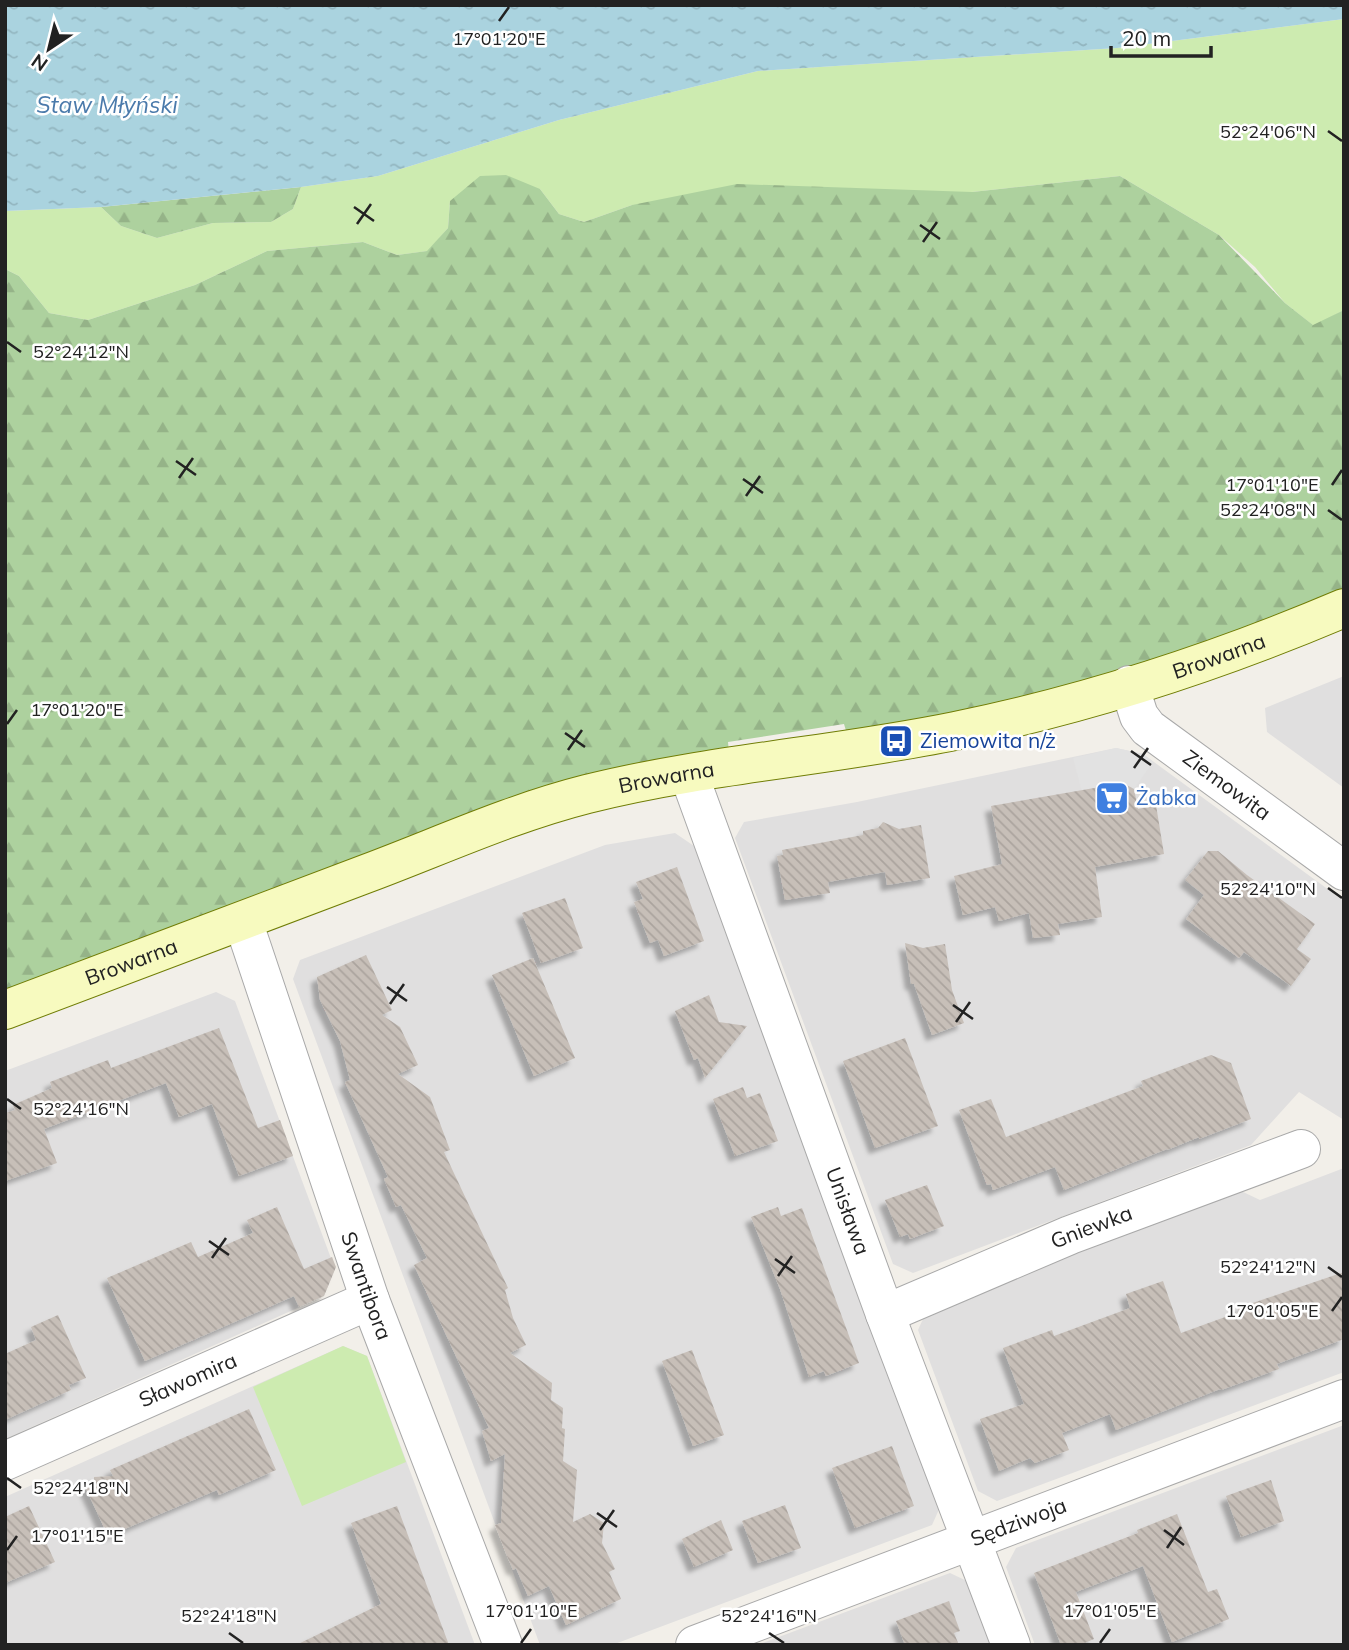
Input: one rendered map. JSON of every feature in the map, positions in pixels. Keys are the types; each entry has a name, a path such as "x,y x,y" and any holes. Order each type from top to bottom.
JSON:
{"street":[{"name":"Browarna","path":"5,1010 540,809 584,795 954,732 1025,715 1255,644 1344,608"},
{"name":"Ziemowita","path":"1129,685 1139,716 1148,728 1344,871"},
{"name":"Unisława","path":"689,775 885,1314 1011,1645"},
{"name":"Swantibora","path":"243,920 370,1300 503,1645"},
{"name":"Gniewka","path":"885,1314 1070,1235 1301,1149"},
{"name":"Sławomira","path":"5,1461 370,1300"},
{"name":"Sędziwoja","path":"695,1645 1344,1399"}],"shaded area":[{"path":"1344,676 1344,788 1267,732 1265,708"},
{"path":"1116,748 1143,754 1344,901 1344,1120 1299,1092 1251,1145 913,1273 893,1264 735,838 744,822 857,802"},
{"path":"1116,748 1143,754 1153,762 1134,789 1123,783 1082,792 1073,758"},
{"path":"675,833 694,846 941,1505 932,1525 612,1645 540,1645 293,979 300,960 605,845"},
{"path":"216,992 235,1001 335,1269 324,1296 5,1439 5,1071"},
{"path":"1344,1168 1344,1372 997,1501 978,1491 918,1330 927,1310 1241,1191 1260,1200"},
{"path":"343,1346 367,1356 475,1645 5,1645 5,1497"},
{"path":"1344,1425 1344,1645 1035,1645 1006,1567 1016,1548"},
{"path":"950,1573 969,1582 992,1645 757,1645"}],"green space":[{"path":"1344,19 1344,310 1314,326 1285,303 1255,267 1219,235 1120,176 972,192 632,205 584,222 559,214 540,189 450,201 448,228 428,251 397,255 363,242 267,251 195,285 88,320 49,313 19,276 5,269 5,211 101,207 121,226 157,238 213,223 271,222 293,209 301,187 378,176 559,120 758,71 1117,48"},
{"path":"506,175 540,189 559,214 584,222 632,205 737,184 972,192 1120,176 1219,235 1285,303 1313,325 1344,310 1344,591 1229,637 1037,695 847,734 844,724 728,742 729,753 5,993 5,269 19,276 49,313 88,320 195,285 267,251 363,242 397,255 427,251 448,228 450,201 480,176"},
{"path":"301,187 293,209 271,222 213,223 157,238 121,226 101,207"},
{"path":"343,1346 367,1356 406,1462 302,1506 253,1387"}],"water":[{"name":"Staw Młyński","path":"5,5 1344,5 1344,19 1117,48 758,71 559,120 378,176 301,187 101,207 5,211"}],"building":[{"path":"1123,783 1134,789 1138,809 1156,805 1164,854 1095,867 1102,917 1058,924 1060,935 1033,938 1029,913 999,921 995,907 963,915 954,876 1002,864 991,806"},
{"path":"883,822 899,829 921,825 930,878 887,885 885,872 828,882 830,893 785,900 777,856 783,855 782,850 863,835 863,831 878,828"},
{"path":"1208,851 1218,851 1315,924 1297,949 1311,959 1291,986 1244,952 1239,958 1186,919 1204,895 1185,880"},
{"path":"677,867 704,941 664,956 658,940 650,943 634,902 643,899 636,882"},
{"path":"565,898 583,948 541,963 522,913"},
{"path":"905,943 923,948 945,944 952,990 964,1023 932,1035 914,984 911,984"},
{"path":"366,955 392,1010 382,1015 400,1027 418,1065 398,1074 430,1097 450,1150 444,1152 508,1288 505,1290 513,1318 526,1345 510,1353 552,1383 551,1400 563,1408 563,1461 577,1470 573,1522 590,1514 604,1523 602,1543 615,1569 609,1572 621,1599 566,1625 549,1586 528,1596 516,1568 513,1570 507,1556 495,1525 501,1523 505,1454 491,1461 482,1431 489,1428 414,1265 427,1258 401,1205 396,1207 384,1179 388,1177 345,1082 350,1080 340,1041 320,1000 317,977"},
{"path":"533,958 575,1058 534,1076 492,975"},
{"path":"709,995 719,1022 747,1026 705,1078 698,1058 694,1060 675,1011"},
{"path":"219,1028 258,1128 280,1120 293,1156 239,1176 212,1104 179,1117 166,1083 44,1129 57,1163 5,1181 5,1113 15,1110 13,1105 52,1088 50,1082 108,1060 111,1068"},
{"path":"905,1038 938,1126 875,1148 843,1061"},
{"path":"1211,1055 1231,1063 1251,1119 1064,1190 1055,1167 993,1190 991,1184 987,1185 959,1110 991,1099 1006,1137 1143,1086 1141,1081"},
{"path":"743,1087 747,1098 760,1093 778,1141 735,1156 713,1099"},
{"path":"927,1185 944,1226 910,1239 908,1234 900,1237 885,1200"},
{"path":"277,1207 304,1269 332,1257 336,1267 324,1296 299,1307 294,1296 145,1361 107,1278 191,1242 198,1257 253,1233 247,1220"},
{"path":"778,1207 781,1216 802,1208 859,1363 826,1376 824,1371 809,1377 780,1289 751,1217"},
{"path":"1344,1272 1344,1339 1277,1364 1279,1369 1116,1430 1110,1414 1062,1433 1069,1450 1035,1463 1030,1458 999,1471 980,1419 1024,1404 1003,1348 1052,1330 1054,1336 1130,1308 1126,1294 1163,1281 1181,1333 1239,1312 1238,1308"},
{"path":"58,1315 86,1378 69,1385 71,1390 5,1420 5,1354 36,1340 31,1327"},
{"path":"692,1350 724,1435 693,1446 662,1361"},
{"path":"249,1409 276,1470 219,1495 217,1490 108,1536 83,1482 94,1481 94,1477 113,1476 110,1470"},
{"path":"892,1446 914,1506 855,1528 832,1468"},
{"path":"1271,1480 1284,1521 1241,1537 1226,1496"},
{"path":"785,1505 801,1548 758,1563 742,1521"},
{"path":"29,1506 55,1562 5,1583 5,1517"},
{"path":"397,1506 449,1645 296,1645 381,1604 351,1523"},
{"path":"1177,1514 1208,1592 1217,1589 1229,1619 1172,1642 1143,1566 1076,1592 1094,1639 1080,1645 1061,1645 1034,1573 1138,1533 1137,1530"},
{"path":"721,1520 733,1550 694,1567 682,1539"},
{"path":"949,1601 960,1631 954,1633 959,1645 905,1645 896,1621"}],"place":[{"name":"Ziemowita n/ż","path":"896,741"},
{"name":"Żabka","path":"1112,798"}]}
